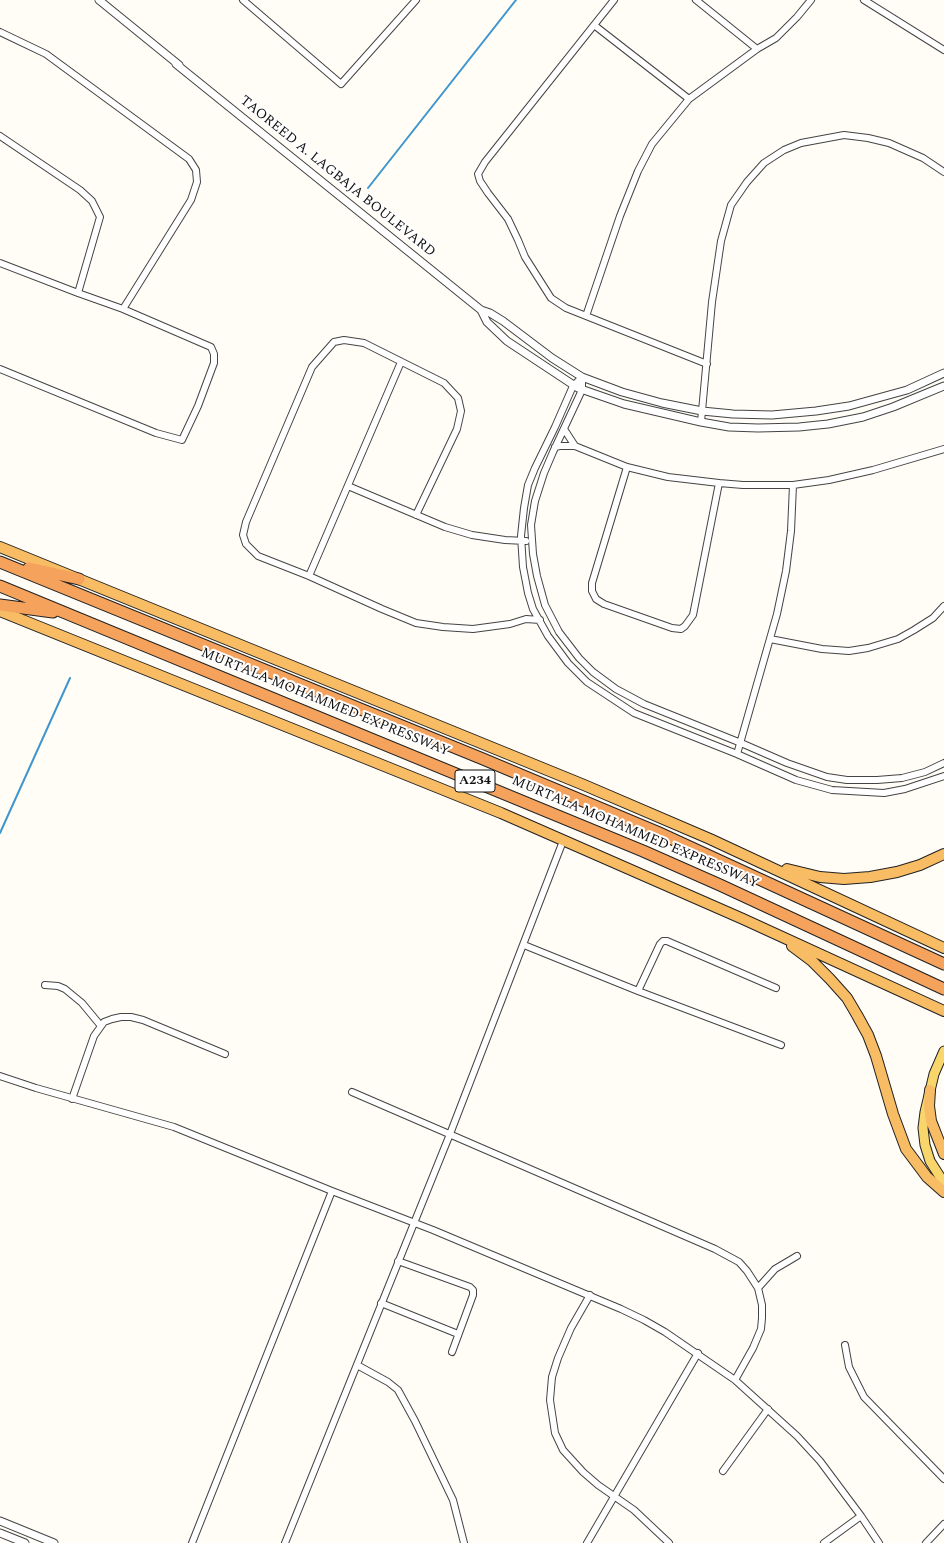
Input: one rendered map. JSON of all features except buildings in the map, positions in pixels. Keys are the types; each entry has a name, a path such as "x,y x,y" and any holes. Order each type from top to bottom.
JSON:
{"highway":[{"name":"MURTALA MOHAMMED EXPRESSWAY","path":"0,547 584,785 710,839 944,948"},
{"name":"MURTALA MOHAMMED EXPRESSWAY","path":"0,562 483,759 650,829 944,964"},
{"path":"0,562 79,579"},
{"name":"MURTALA MOHAMMED EXPRESSWAY","path":"0,586 643,851 720,885 944,990"},
{"path":"0,605 69,614"},
{"path":"0,610 496,811 743,919 944,1011"},
{"path":"710,839 764,862 795,872 828,878 844,879 870,877 897,872 920,865 944,854"},
{"path":"743,919 796,948 812,961 847,998 868,1035 884,1079 899,1132 906,1149 927,1177 944,1192"},
{"path":"930,1090 929,1106 931,1121 944,1154"}],"main road":[{"path":"944,1051 934,1074 924,1112 923,1128 925,1145 930,1161 944,1183"}],"street":[{"name":"TAOREED A. LAGBAJA BOULEVARD","path":"98,0 231,109"},
{"path":"246,1 341,84 416,0"},
{"path":"614,0 485,162 478,174 480,181 488,193 508,218 525,257 551,298 566,308 707,364"},
{"path":"696,0 757,49"},
{"path":"586,316 620,216 638,171 652,144 689,99 757,49 776,38 797,17 811,0"},
{"path":"864,0 944,50"},
{"path":"594,25 689,99"},
{"path":"0,32 46,54 189,159 196,170 197,182 191,200 124,309"},
{"name":"TAOREED A. LAGBAJA BOULEVARD","path":"176,64 480,310 487,322 507,341 573,386 582,390 624,404 701,422 729,427 758,428 799,427 828,424 864,417 944,386"},
{"path":"701,422 712,302 723,234 731,205 747,182 764,163 784,150 801,143 844,135 868,138 889,143 923,158 944,172"},
{"path":"0,136 80,190 92,202 100,217 78,293"},
{"path":"0,263 124,309 211,346 214,354 214,363 182,440 156,433 0,369"},
{"name":"TAOREED A. LAGBAJA BOULEVARD","path":"480,310 490,313 503,321 552,358 582,377 622,392 662,404 702,411 733,414 772,415 849,406 900,392 929,381 944,373"},
{"path":"416,515 457,429 460,411 458,398 444,383 364,343 344,340 334,342 312,367 246,522 243,535 246,544 258,556 309,576 416,623 473,629 510,624 526,619 540,620"},
{"path":"309,576 400,362"},
{"path":"582,377 573,386 528,485 524,508 522,542 523,567 528,592 534,609 548,636 568,663 587,682 609,698 634,713 737,754 796,780 832,790 884,793 905,789 944,776"},
{"path":"582,377 582,390 555,447 535,501 531,525 537,576 545,605 559,632 579,658 616,689 644,704 741,743 787,764 827,777 847,780 902,778 925,772 944,763"},
{"path":"564,429 575,446"},
{"path":"555,447 575,446 627,467 668,477 719,483 792,485 829,480 873,470 944,449"},
{"path":"627,467 592,583 592,591 596,599 604,604 672,628 681,629 693,615 719,483"},
{"path":"737,754 777,614 786,571 791,531 792,485"},
{"path":"348,486 445,527 472,535 522,542 532,541"},
{"path":"770,639 849,651 868,648 898,638 914,630 933,618 944,606"},
{"path":"526,619 534,609"},
{"path":"285,1543 450,1134 564,841"},
{"path":"638,991 660,944 663,941 667,941 776,988"},
{"path":"524,945 638,991 781,1044"},
{"path":"45,985 58,986 69,992 82,1003 101,1026"},
{"path":"72,1099 94,1036 104,1022 112,1019 131,1017 143,1020 225,1054"},
{"path":"0,1076 72,1099 174,1127 414,1223 644,1320 698,1353 768,1408 820,1461 879,1543"},
{"path":"352,1092 729,1256 739,1262 758,1288 762,1305 761,1329 753,1348 734,1380"},
{"path":"192,1543 332,1191"},
{"path":"758,1288 775,1270 797,1256"},
{"path":"398,1261 470,1287 473,1290 473,1295 452,1352"},
{"path":"590,1296 570,1328 552,1377 550,1400 555,1433 563,1450 583,1472 598,1485 634,1510 669,1543"},
{"path":"381,1303 458,1334"},
{"path":"845,1345 849,1367 864,1397 944,1479"},
{"path":"587,1543 698,1353"},
{"path":"357,1365 388,1382 398,1390 415,1421 453,1500 464,1543"},
{"path":"723,1471 768,1408"},
{"path":"824,1543 861,1516"},
{"path":"0,1521 54,1543"},
{"path":"926,1543 944,1524"},
{"path":"0,1533 25,1543"}],"waterway":[{"path":"368,188 516,0"},
{"path":"0,833 70,678"}]}
